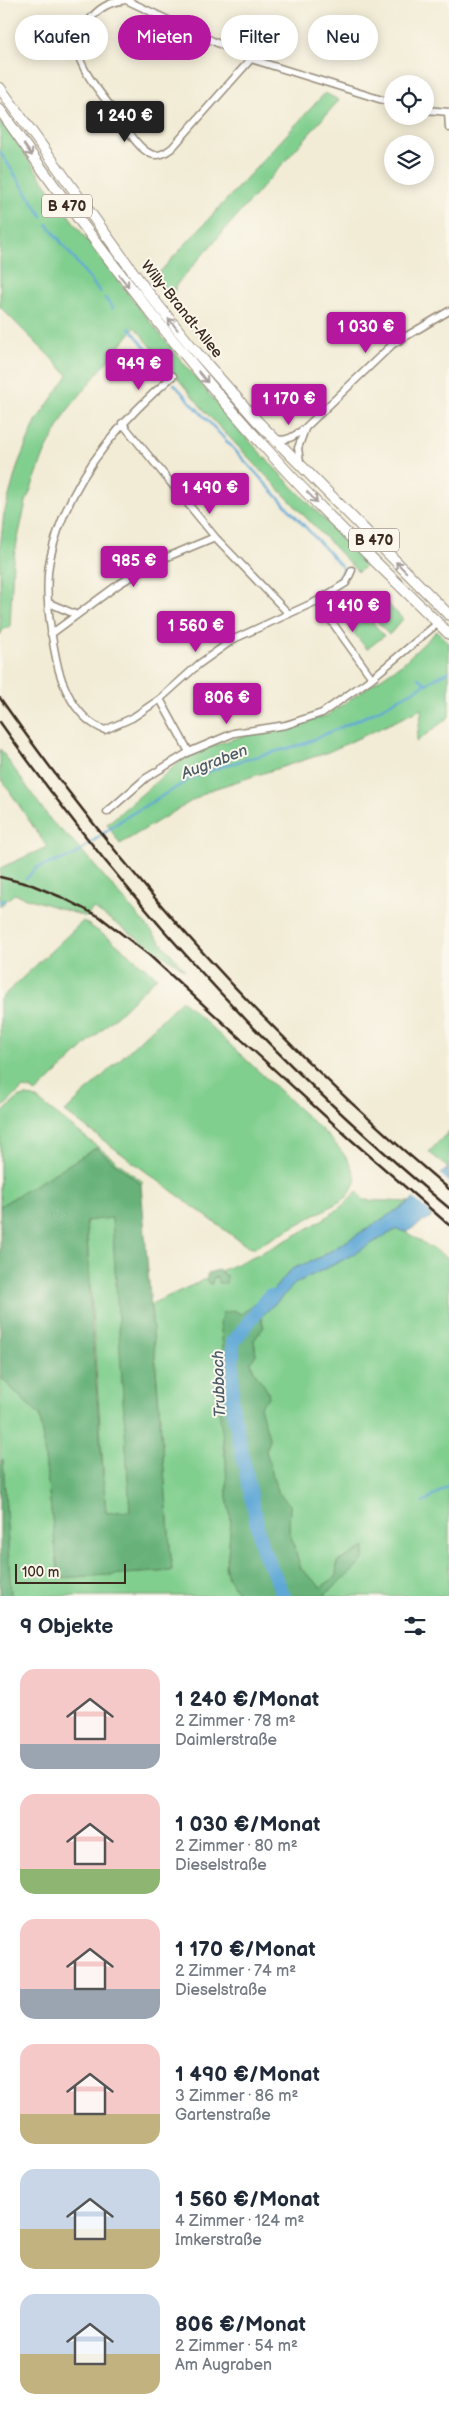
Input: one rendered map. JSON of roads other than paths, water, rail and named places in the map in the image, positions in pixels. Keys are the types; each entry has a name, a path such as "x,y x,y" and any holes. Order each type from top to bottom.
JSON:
{"main road":[{"name":"Willy-Brandt-Allee","path":"0,88 146,290 191,346 300,466 448,614"},
{"name":"Willy-Brandt-Allee","path":"0,110 61,197 121,277 225,402 298,483 449,634"},
{"path":"438,623 448,614"}],"street":[{"path":"221,45 126,0 113,1 105,5 89,20 79,40 78,52 84,66 142,149 150,153 164,154 172,148 250,60"},
{"path":"254,60 384,101"},
{"path":"434,111 449,112 449,128"},
{"path":"275,439 282,440 291,437 305,428 393,344 449,311"},
{"path":"173,376 143,401 122,423 96,457 65,513 50,561 49,603 51,634 57,667 64,687 76,707 96,727 105,730 112,728 132,718 160,699 199,664 234,639 317,601 346,583 352,570"},
{"path":"122,423 215,537 289,614"},
{"path":"300,466 298,448 305,428"},
{"path":"51,634 119,584 160,560 215,537"},
{"path":"317,601 372,678"},
{"path":"49,603 78,616"},
{"path":"107,812 146,778 188,752 234,733 286,725 322,713 372,678 438,623"},
{"path":"160,699 188,752"}],"water":[{"path":"449,1167 449,1200 431,1217 406,1232 397,1229 341,1261 296,1283 261,1317 258,1307 292,1269 321,1257 410,1202"}],"waterway":[{"path":"0,152 42,216"},
{"path":"47,224 100,292"},
{"path":"105,298 113,308"},
{"path":"130,328 163,370"},
{"path":"174,384 344,569 337,578"},
{"name":"Augraben","path":"26,879 36,868 73,856 123,819 194,777 226,765 303,744 373,713 449,671"},
{"path":"418,678 427,684"},
{"name":"Augraben","path":"0,902 5,900"},
{"name":"Trubbach","path":"269,1296 233,1342 232,1405 262,1548 284,1596"},
{"path":"423,1503 449,1485"}],"railway":[{"path":"0,698 100,832 208,958 325,1078 449,1189"},
{"path":"0,722 100,854 208,980 325,1098 449,1208"},
{"path":"0,877 32,885 100,917 149,955 349,1138 449,1225"}]}
